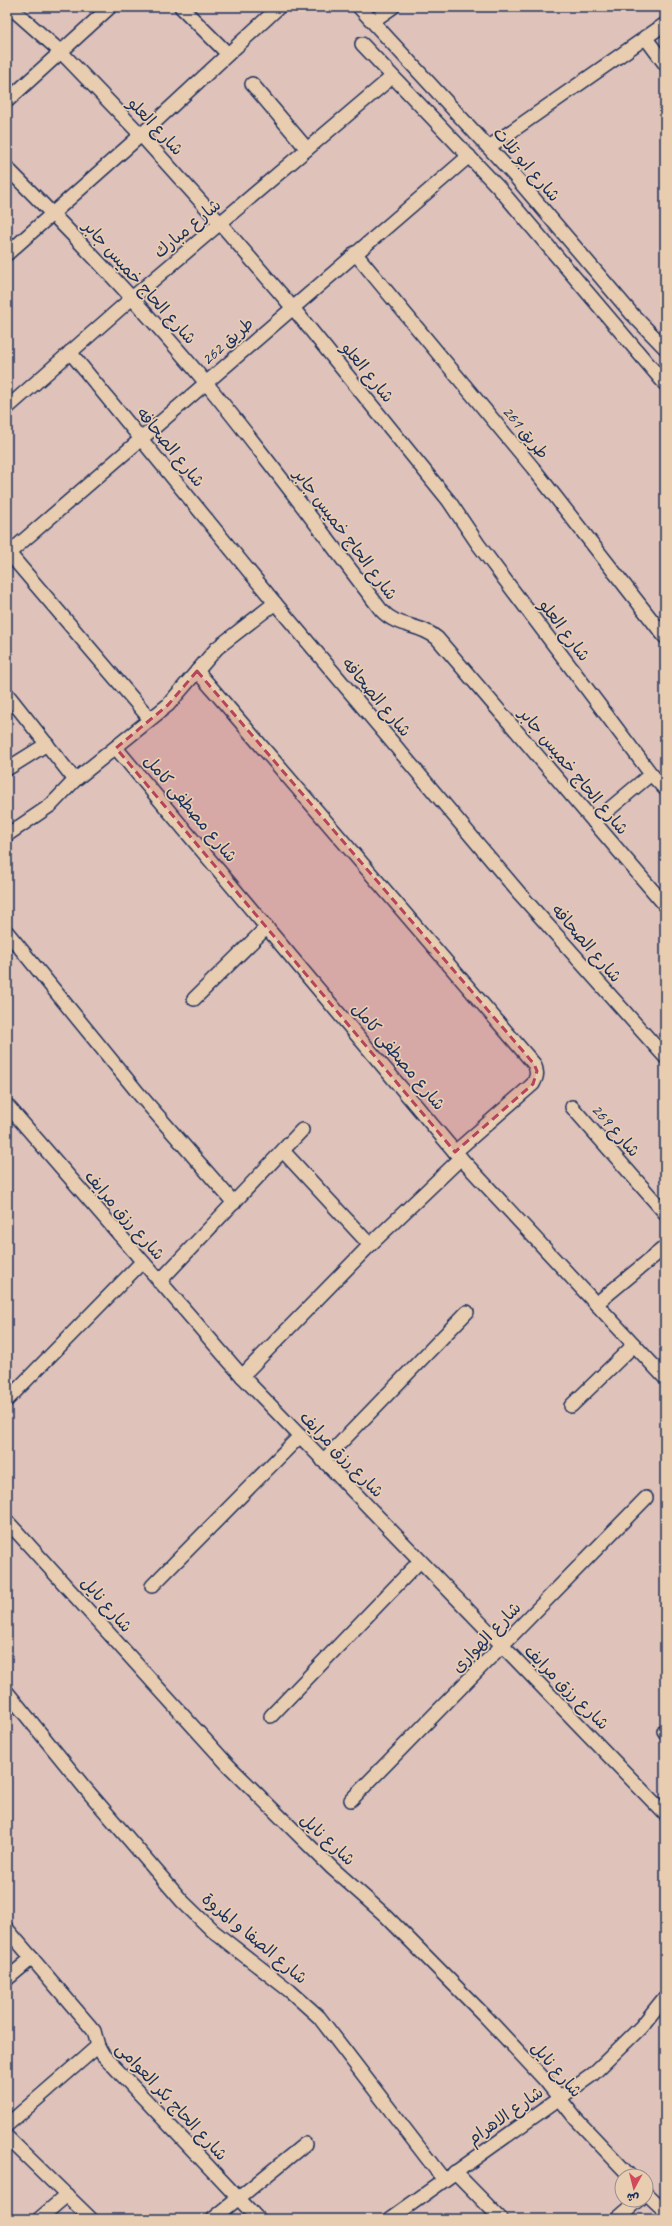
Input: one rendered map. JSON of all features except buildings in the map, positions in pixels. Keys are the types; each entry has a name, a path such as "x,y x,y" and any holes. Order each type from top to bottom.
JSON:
{"street":[{"name":"شارع العلو","path":"10,7 62,52 141,135 220,223 293,308 449,501 478,544 650,774 665,789"},
{"path":"7,102 110,7"},
{"path":"181,7 228,54"},
{"path":"7,254 141,135 279,7"},
{"name":"شارع ابو تلات","path":"359,7 489,147 632,314 665,348"},
{"path":"373,21 393,7"},
{"path":"489,147 665,24"},
{"path":"646,38 665,64"},
{"path":"362,44 498,187 665,384"},
{"name":"شارع مبارك","path":"7,408 132,298 392,77"},
{"path":"252,84 307,149"},
{"name":"طريق 262","path":"8,552 469,156"},
{"name":"شارع الحاج خميس جابر","path":"7,168 132,298 206,383 296,497 381,610 395,622 421,628 437,638 665,905"},
{"path":"498,187 513,174"},
{"name":"طريق 261","path":"356,253 532,468 665,637"},
{"name":"شارع الصحافه","path":"70,352 142,438 275,604 520,894 665,1057"},
{"path":"8,552 150,719"},
{"path":"7,835 51,805 75,780 168,705 217,648 275,604"},
{"path":"197,671 534,1064 537,1071 533,1084 458,1155 242,1376"},
{"path":"7,694 75,780"},
{"path":"7,769 47,744"},
{"name":"شارع مصطفى كامل","path":"116,748 268,927 458,1155 665,1378"},
{"path":"594,822 650,774"},
{"path":"194,999 268,927"},
{"path":"7,932 139,1094 234,1203"},
{"name":"شارع رزق مرايف","path":"7,1105 242,1376 665,1814"},
{"name":"شارع 269","path":"572,1107 665,1213"},
{"path":"160,1282 302,1130"},
{"path":"283,1151 370,1245"},
{"path":"596,1304 665,1247"},
{"path":"7,1400 142,1262"},
{"path":"324,1461 467,1312"},
{"path":"571,1406 634,1345"},
{"path":"152,1586 300,1436"},
{"name":"شارع الهوارى","path":"351,1800 646,1498"},
{"name":"شارع نايل","path":"7,1521 233,1771 332,1868 427,1956 486,2017 596,2141 622,2168"},
{"path":"271,1716 420,1562"},
{"name":"شارع الصفا و المروة","path":"7,1692 85,1788 182,1901 213,1931 290,1991 319,2017 450,2176 501,2219"},
{"name":"شارع الحاج بكر العوامى","path":"7,1929 94,2031 98,2046 103,2055 258,2219"},
{"path":"7,1979 32,1958"},
{"name":"شارع الاهرام","path":"390,2219 592,2075 641,2027 665,1997"},
{"path":"7,2125 98,2046"},
{"path":"7,2137 91,2219"},
{"path":"213,2219 305,2144"},
{"path":"40,2219 67,2195"},
{"path":"654,2203 665,2211"},
{"path":"617,2219 629,2208"}],"highlighted area":[{"path":"197,671 534,1064 537,1071 533,1084 455,1152 116,748 168,705"}]}
